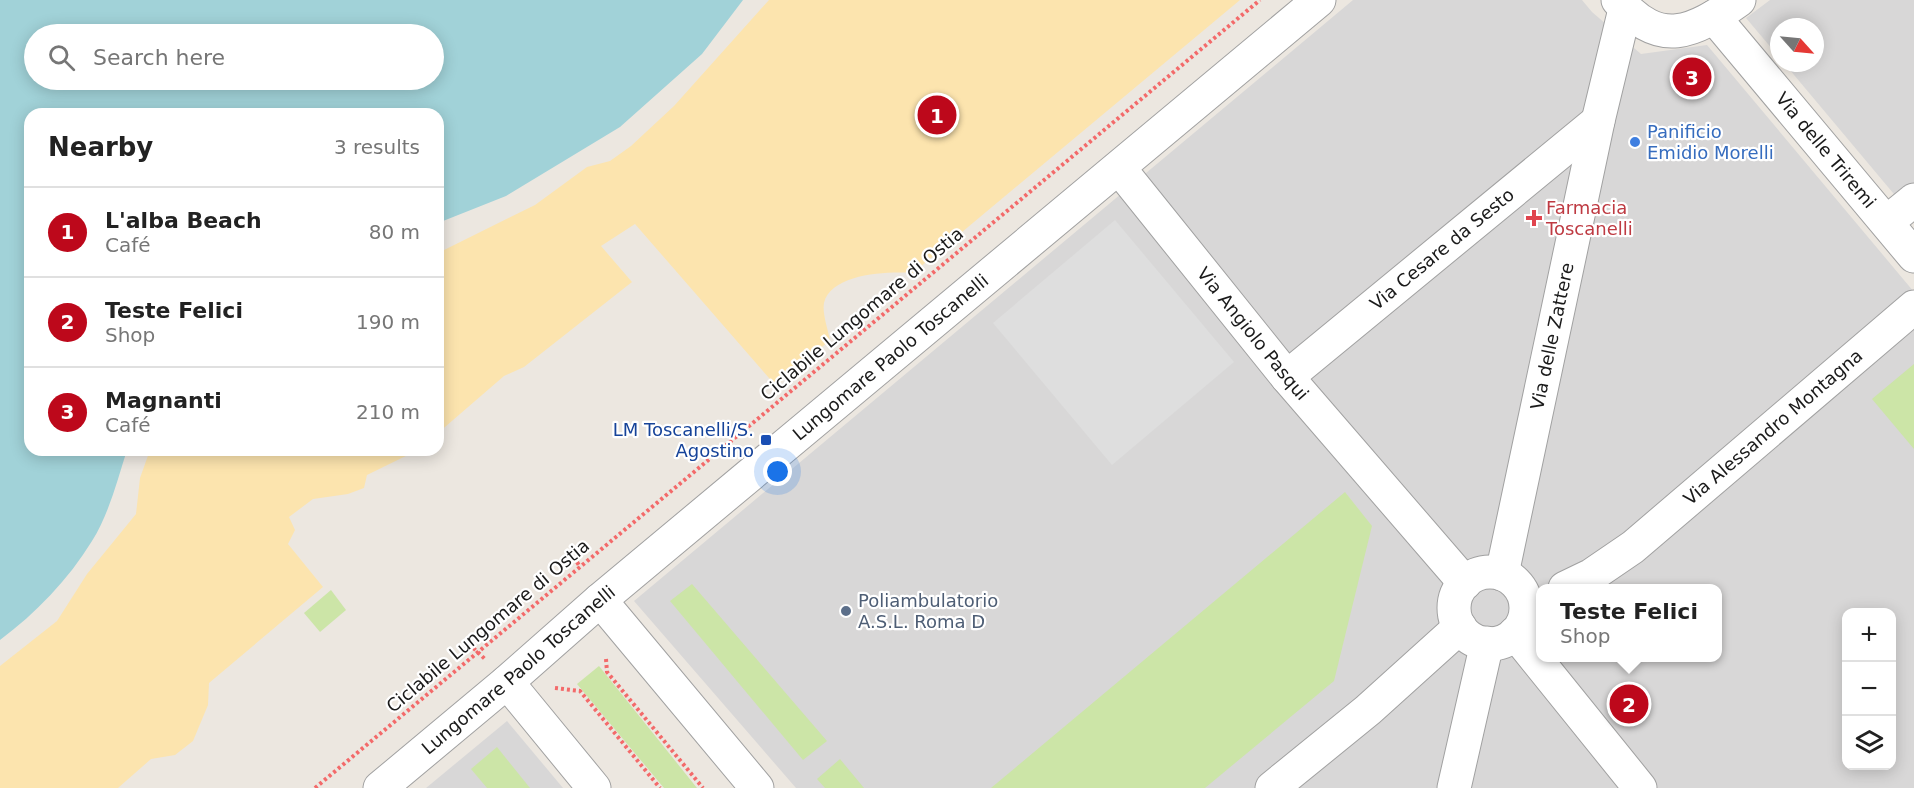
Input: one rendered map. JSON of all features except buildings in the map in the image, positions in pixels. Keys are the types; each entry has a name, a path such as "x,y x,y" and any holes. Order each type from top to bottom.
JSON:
{"street":[{"name":"Lungomare Paolo Toscanelli","path":"380,788 507,682 600,600 1319,0"},
{"path":"1622,4 1648,26 1668,31 1687,30 1726,9"},
{"name":"Via delle Zattere","path":"1502,574 1622,4"},
{"name":"Via delle Triremi","path":"1726,9 1914,256"},
{"name":"Via Cesare da Sesto","path":"1287,377 1598,121"},
{"name":"Via Angiolo Pasqui","path":"1119,168 1287,377 1466,583"},
{"path":"1887,222 1914,200"},
{"name":"Via Alessandro Montagna","path":"1573,584 1592,575 1633,548 1914,307"},
{"path":"1454,788 1466,731 1506,621 1524,596 1516,582 1502,574 1487,572 1479,574 1466,583 1457,596 1455,612 1506,621 1536,659"},
{"path":"600,600 757,788"},
{"path":"1272,788 1368,710 1506,621"},
{"path":"1538,662 1640,788"},
{"path":"507,682 594,788"}],"path":[{"name":"Ciclabile Lungomare di Ostia","path":"315,788 1260,0"},
{"path":"507,682 580,691 660,788"}],"shaded area":[{"path":"1353,0 1582,0 1592,12 1641,54 1707,45 1914,292 1914,788 796,788 634,601"},
{"path":"1770,0 1914,0 1914,218 1792,72 1824,72 1824,18 1770,18 1770,46 1746,18"},
{"path":"1115,220 1234,362 1112,465 993,323"},
{"path":"507,721 563,788 426,788"}],"green space":[{"path":"1914,364 1914,449 1872,399"},
{"path":"1345,492 1372,526 1334,681 1205,788 991,788"},
{"path":"692,584 827,741 803,760 670,601"},
{"path":"331,590 346,610 320,632 304,613"},
{"path":"599,666 697,788 664,788 577,684"},
{"path":"497,747 530,788 487,788 471,769"},
{"path":"840,759 864,788 825,788 817,779"}],"sand":[{"path":"769,0 1240,0 913,273 862,276 837,285 829,293 824,303 824,316 830,340 776,386 635,224 601,246 632,282 524,367 504,376 444,428 444,250 535,205 587,167 610,161 631,146 674,106"},
{"path":"148,456 406,456 367,475 364,488 348,494 313,499 289,517 295,530 288,544 323,587 209,683 208,705 193,741 175,755 151,759 118,788 0,788 0,666 57,621 87,574 136,514 140,478"}],"water":[{"path":"0,0 743,0 702,54 620,127 506,196 444,221 444,108 24,108 24,456 125,456 112,497 92,541 51,595 0,640"}],"place":[{"name":"Magnanti","path":"1692,77"},
{"name":"L'alba Beach","path":"937,115"},
{"name":"Panificio Emidio Morelli","path":"1635,142"},
{"name":"Farmacia Toscanelli","path":"1534,218"},
{"name":"LM Toscanelli/S. Agostino","path":"766,440"},
{"name":"Poliambulatorio A.S.L. Roma D","path":"846,611"},
{"name":"Teste Felici","path":"1629,704"}]}
